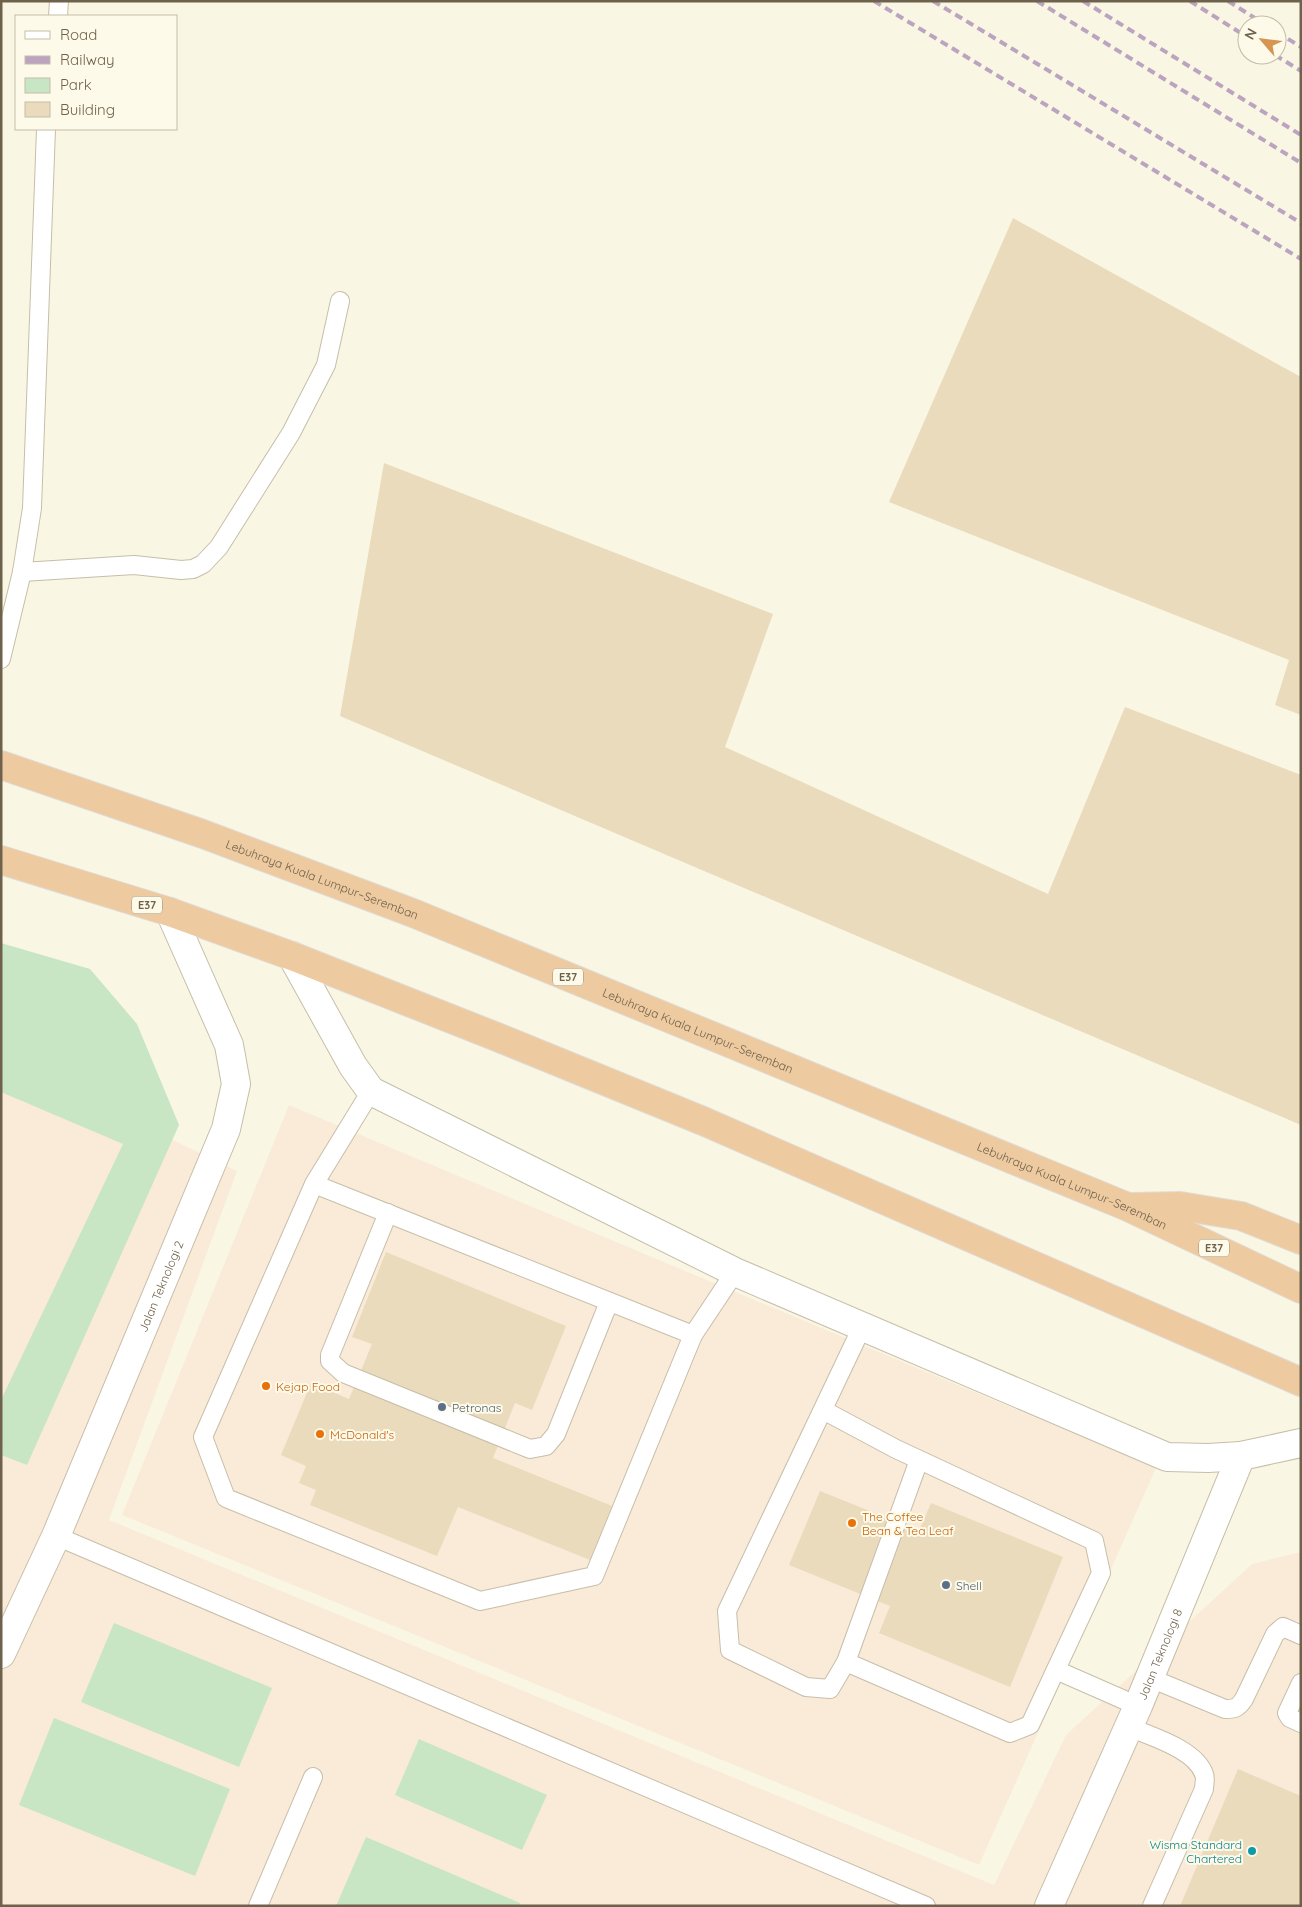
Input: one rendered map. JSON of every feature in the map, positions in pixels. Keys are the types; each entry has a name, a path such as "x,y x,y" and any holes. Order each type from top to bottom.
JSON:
{"highway":[{"name":"Lebuhraya Kuala Lumpur–Seremban","path":"1,765 203,834 414,913 1128,1207 1301,1289"},
{"name":"E37","path":"1,860 170,912 292,956 703,1122 1301,1382"},
{"path":"1128,1207 1180,1206 1241,1216 1301,1240"}],"street":[{"name":"Jalan Teknologi 2","path":"1,1654 56,1536 226,1129 236,1084 230,1045 170,912"},
{"path":"292,956 353,1066 370,1091 735,1272 1167,1457 1208,1458 1241,1456 1301,1444"},
{"name":"Jalan Teknologi 8","path":"1049,1906 1134,1716 1241,1456"}],"lane":[{"path":"58,15 59,1"},
{"path":"1,659 22,572 32,508 46,130"},
{"path":"22,572 134,565 181,570 193,569 203,564 219,547 291,433 326,365 340,301"},
{"path":"370,1091 314,1184 202,1437 226,1498 480,1601 594,1576 693,1335 735,1272"},
{"path":"314,1184 693,1335"},
{"path":"388,1214 330,1355 330,1361 343,1372 530,1449 546,1446 556,1434 609,1302"},
{"path":"862,1327 727,1611 730,1650 806,1687 830,1689 846,1662 919,1460"},
{"path":"823,1410 919,1460 1094,1541 1101,1573 1030,1725 1010,1733 846,1662"},
{"path":"56,1536 926,1906"},
{"path":"1150,1678 1225,1708 1234,1709 1239,1707 1244,1700 1275,1634 1283,1627 1301,1635"},
{"path":"1056,1670 1134,1716 1187,1753 1198,1762 1205,1775 1204,1789 1152,1906"},
{"path":"1301,1683 1287,1713 1290,1718 1301,1723"},
{"path":"258,1906 313,1777"}],"shaded area":[{"path":"1,1040 132,1120 237,1171 109,1520 994,1885 1066,1735 1252,1564 1301,1552 1301,1906 1,1906"},
{"path":"289,1105 1156,1468 979,1865 122,1515"}],"green space":[{"path":"1,943 90,969 137,1024 179,1125 27,1465 1,1455 1,1400 123,1144 1,1092"},
{"path":"114,1623 272,1688 239,1767 81,1702"},
{"path":"54,1718 230,1789 195,1876 19,1805"},
{"path":"419,1739 547,1795 522,1850 395,1795"},
{"path":"366,1837 520,1903 519,1906 336,1906"}],"building":[{"path":"1013,218 1301,377 1301,715 1275,705 1289,660 889,502"},
{"path":"384,463 773,614 725,747 1048,894 1125,707 1301,775 1301,1125 340,716"},
{"path":"386,1252 566,1326 532,1410 515,1403 493,1458 612,1506 590,1560 458,1507 437,1556 310,1505 316,1490 299,1483 306,1466 281,1455 311,1383 349,1399 372,1344 352,1337"},
{"name":"Shell","path":"820,1491 919,1531 931,1503 1063,1557 1010,1687 879,1633 890,1606 789,1565"},
{"name":"Wisma Standard Chartered","path":"1238,1769 1301,1796 1301,1906 1180,1906"}],"railway":[{"path":"874,1 1301,259"},
{"path":"933,1 1301,223"},
{"path":"1037,1 1301,163"},
{"path":"1083,1 1301,135"},
{"path":"1190,1 1237,31"},
{"path":"1228,1 1250,15"},
{"path":"1287,38 1301,47"},
{"path":"1287,62 1301,71"}],"place":[{"name":"Kejap Food","path":"266,1386"},
{"name":"Petronas","path":"442,1407"},
{"name":"McDonald's","path":"320,1434"},
{"name":"The Coffee Bean & Tea Leaf","path":"852,1523"},
{"name":"Shell","path":"946,1585"},
{"name":"Wisma Standard Chartered","path":"1252,1851"}]}
